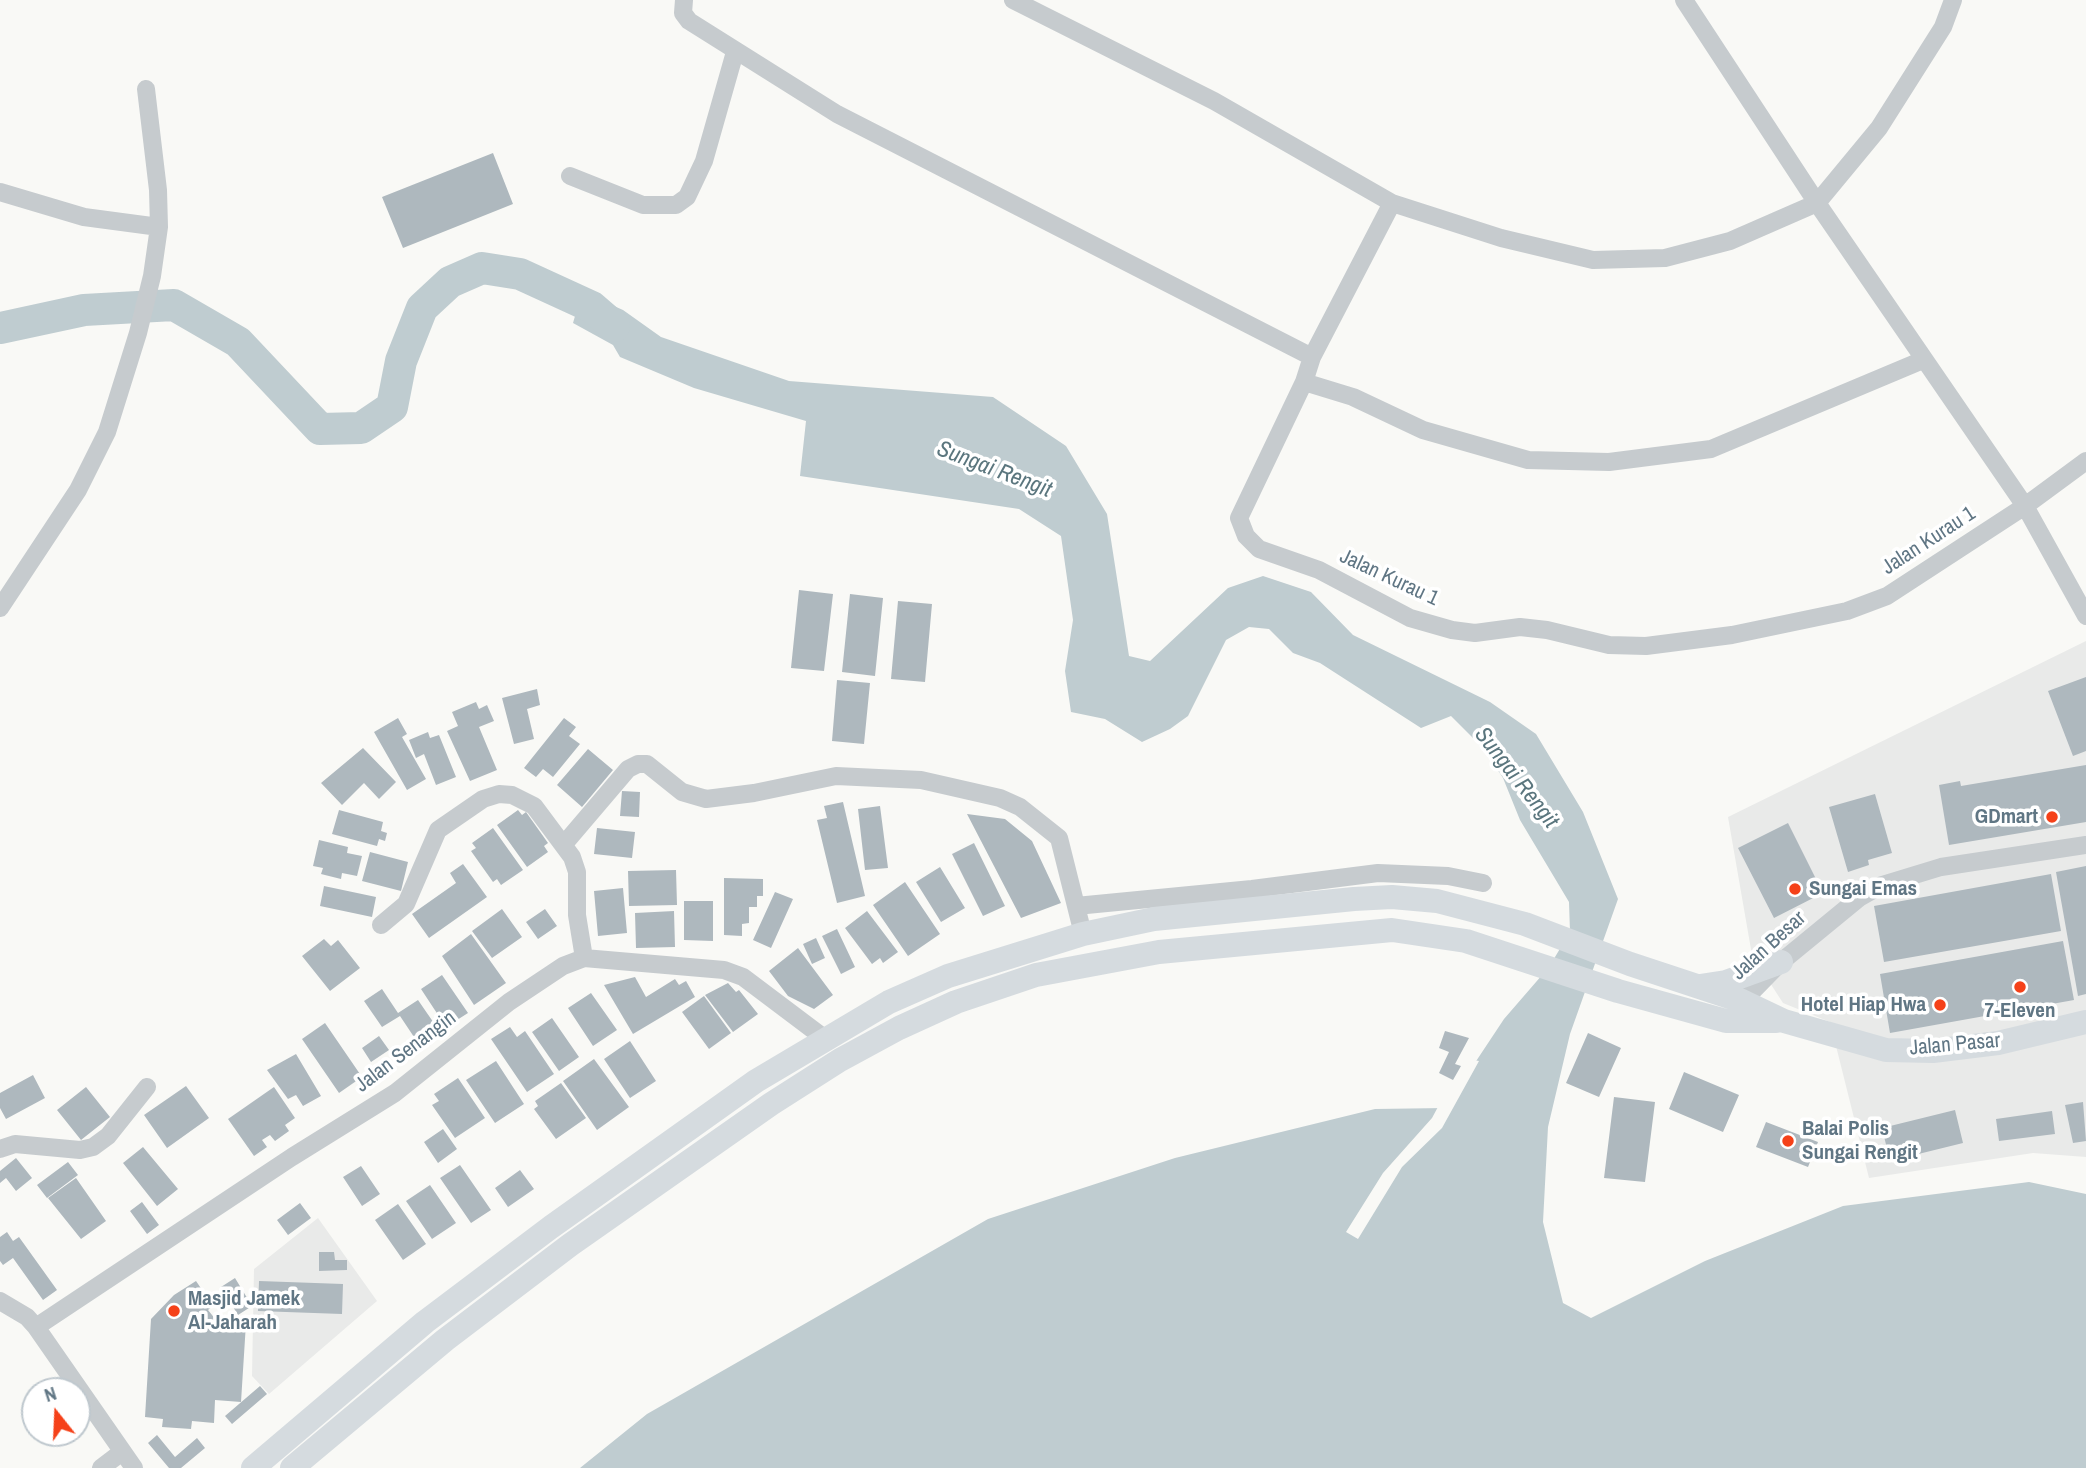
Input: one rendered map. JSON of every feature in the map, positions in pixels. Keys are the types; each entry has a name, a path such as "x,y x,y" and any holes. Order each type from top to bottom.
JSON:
{"main road":[{"path":"253,1468 425,1322 530,1243 757,1082 824,1038 889,1002 948,976 1083,934 1154,919 1392,897 1437,901 1525,924 1630,964 1742,1001 1784,1021"},
{"path":"292,1468 445,1340 570,1245 840,1060 956,1002 1036,975 1159,952 1392,930 1432,933 1516,955 1618,991 1726,1021 1784,1021"},
{"path":"1696,986 1726,982 1782,962"},
{"name":"Jalan Pasar","path":"1784,1021 1886,1050 1933,1051 1998,1043 2086,1023"}],"street":[{"path":"684,0 683,13 689,21 837,114 1312,357"},
{"path":"1013,0 1214,102 1392,203 1501,238 1593,260 1665,258 1730,241 1817,203 1879,128 1942,27 1953,0"},
{"path":"1684,0 1817,203 2025,506 2086,616"},
{"path":"570,176 643,205 676,205 687,197 704,162 735,52"},
{"path":"0,608 78,490 107,432 138,333 152,276 159,227 158,190 146,89"},
{"path":"0,192 84,217 159,227"},
{"name":"Jalan Kurau 1","path":"1392,203 1312,357 1304,382 1239,518 1246,536 1259,549 1319,570 1410,618 1452,630 1475,633 1520,627 1547,630 1609,645 1646,646 1732,635 1847,611 1887,596 2025,506 2086,461"},
{"path":"1304,382 1353,397 1423,430 1528,460 1609,462 1711,449 1923,360"},
{"path":"565,844 628,769 638,764 647,764 682,792 706,799 754,793 836,776 921,780 999,798 1034,816 1059,838 1083,934"},
{"path":"381,925 406,904 438,830 483,799 499,794 524,799 534,806 565,844 578,872 577,915 584,958 724,970 743,977 824,1038"},
{"name":"Jalan Besar","path":"1726,1021 1742,1001 1782,962 1859,898 1882,885 1941,867 2086,845"},
{"path":"1076,906 1252,890 1378,873 1448,876 1483,883"},
{"name":"Jalan Senangin","path":"36,1327 292,1157 395,1093 509,1002 563,966 584,958"},
{"path":"0,1149 15,1144 80,1150 93,1147 108,1136 147,1087"},
{"path":"0,1301 27,1317 36,1327 134,1468"},
{"path":"101,1468 122,1452"}],"shaded area":[{"path":"2086,641 2086,1157 2033,1153 1869,1178 1830,1022 1783,1003 1752,955 1728,817"},
{"path":"318,1218 377,1301 269,1394 252,1376 254,1269"}],"water":[{"path":"582,292 623,310 661,337 789,381 993,397 1066,446 1107,514 1129,656 1150,661 1228,588 1263,576 1311,592 1353,635 1490,702 1536,734 1583,812 1618,899 1570,1034 1548,1127 1543,1222 1563,1303 1591,1318 1705,1261 1843,1206 2029,1182 2086,1194 2086,1468 580,1468 647,1414 988,1219 1175,1158 1375,1109 1445,1108 1504,1019 1549,967 1570,932 1569,902 1520,820 1503,778 1483,748 1451,716 1421,728 1320,663 1293,653 1269,629 1249,627 1226,640 1188,716 1170,729 1142,742 1105,719 1071,712 1065,671 1073,620 1061,536 1019,509 800,476 806,421 694,388 620,357 613,345 573,323"}],"pier":[{"path":"1473,1060 1479,1061 1442,1128 1402,1167 1358,1239 1346,1232 1383,1173 1432,1118 1439,1105 1443,1105"}],"building":[{"path":"493,153 513,204 403,248 382,197"},
{"path":"799,590 833,594 824,671 791,668"},
{"path":"850,594 883,598 875,676 842,672"},
{"path":"898,601 932,604 925,682 891,679"},
{"path":"2086,677 2086,751 2073,756 2048,691"},
{"path":"837,680 870,683 864,744 832,741"},
{"path":"537,689 540,705 527,709 534,739 514,744 502,698"},
{"path":"476,702 479,709 487,705 494,721 479,727 497,770 470,781 447,731 458,726 452,712"},
{"path":"398,718 407,734 402,737 426,779 407,790 374,732"},
{"path":"564,718 576,727 569,736 580,744 553,777 543,769 536,777 524,768"},
{"path":"428,732 430,738 439,735 456,777 436,785 424,754 416,758 409,740"},
{"path":"363,748 396,782 379,799 364,783 342,805 321,783"},
{"path":"588,749 613,770 582,807 557,785"},
{"path":"2086,765 2086,822 1949,845 1939,785 1960,781 1961,786"},
{"path":"622,791 640,792 639,817 620,816"},
{"path":"1875,794 1892,853 1868,860 1869,865 1848,872 1829,807"},
{"path":"843,802 865,896 837,903 817,820 827,818 824,806"},
{"path":"880,806 888,868 865,870 858,809"},
{"path":"339,810 383,822 381,831 387,833 385,841 379,839 377,846 332,834"},
{"path":"518,810 522,815 526,812 548,843 544,846 548,852 527,867 497,825"},
{"path":"967,814 1005,819 1032,841 1061,903 1021,918"},
{"path":"1788,823 1823,893 1774,918 1738,848"},
{"path":"493,828 523,870 501,885 497,879 493,882 471,851 476,848 472,843"},
{"path":"597,828 635,832 632,858 594,854"},
{"path":"319,840 348,847 347,853 362,856 357,876 342,873 341,879 321,874 323,868 313,866"},
{"path":"974,843 1005,906 983,916 952,854"},
{"path":"370,852 408,862 401,891 362,881"},
{"path":"463,864 487,897 429,938 412,914 456,883 450,873"},
{"path":"2086,866 2086,994 2078,996 2056,872"},
{"path":"940,867 965,908 941,922 916,882"},
{"path":"676,870 677,905 629,906 628,871"},
{"path":"2051,874 2061,931 1884,962 1874,906"},
{"path":"724,878 763,879 763,896 757,896 757,907 749,907 749,923 742,924 742,936 724,935"},
{"path":"905,882 940,934 908,956 873,905"},
{"path":"324,886 376,897 372,917 320,906"},
{"path":"623,888 627,933 598,936 594,891"},
{"path":"775,892 793,899 771,948 753,940"},
{"path":"684,901 713,901 713,941 684,940"},
{"path":"502,909 522,937 492,958 472,931"},
{"path":"545,909 557,926 538,939 526,922"},
{"path":"674,911 675,947 636,948 635,913"},
{"path":"867,911 898,952 883,963 880,958 872,964 845,928"},
{"path":"837,929 855,967 841,974 822,936"},
{"path":"471,934 506,983 474,1005 442,956"},
{"path":"816,938 825,958 812,964 803,944"},
{"path":"324,939 331,946 338,940 360,968 330,991 302,956"},
{"path":"2063,941 2074,1000 1890,1033 1880,974"},
{"path":"798,948 833,995 814,1009 788,996 769,971"},
{"path":"442,975 468,1013 446,1027 421,989"},
{"path":"635,977 646,997 675,979 679,985 686,981 695,997 633,1034 604,985"},
{"path":"728,983 736,992 739,990 758,1014 733,1032 705,995"},
{"path":"382,989 398,1013 418,1000 438,1029 418,1043 400,1016 382,1027 364,1001"},
{"path":"591,993 617,1030 593,1046 568,1008"},
{"path":"704,996 731,1033 709,1049 682,1012"},
{"path":"552,1018 579,1057 559,1071 532,1032"},
{"path":"325,1023 362,1077 339,1093 302,1039"},
{"path":"510,1027 517,1037 525,1031 554,1074 527,1092 491,1039"},
{"path":"1445,1031 1469,1038 1455,1064 1461,1066 1453,1080 1439,1073 1449,1052 1439,1048"},
{"path":"1588,1033 1621,1048 1599,1097 1566,1083"},
{"path":"379,1036 389,1050 371,1062 362,1048"},
{"path":"630,1041 656,1081 630,1098 604,1059"},
{"path":"296,1054 321,1096 303,1106 296,1095 288,1099 267,1070"},
{"path":"594,1059 629,1107 597,1130 563,1081"},
{"path":"496,1061 524,1104 495,1123 466,1080"},
{"path":"1684,1072 1739,1095 1723,1132 1669,1109"},
{"path":"33,1075 45,1098 6,1119 0,1108 0,1093"},
{"path":"458,1078 485,1118 455,1138 432,1105 439,1101 434,1094"},
{"path":"561,1083 586,1118 556,1139 534,1109 538,1106 535,1101"},
{"path":"186,1086 209,1118 167,1148 144,1115"},
{"path":"86,1087 110,1117 81,1140 57,1110"},
{"path":"274,1087 295,1118 285,1125 289,1131 275,1141 270,1135 262,1140 267,1147 254,1156 228,1119"},
{"path":"1614,1097 1655,1102 1645,1182 1604,1178"},
{"path":"2083,1102 2086,1141 2073,1143 2065,1105"},
{"path":"1955,1110 1963,1143 1890,1161 1882,1128"},
{"path":"2052,1111 2055,1134 1999,1141 1996,1119"},
{"path":"1766,1122 1818,1142 1808,1167 1756,1147"},
{"path":"443,1129 457,1149 438,1163 424,1142"},
{"path":"143,1147 178,1189 157,1206 123,1163"},
{"path":"16,1158 32,1178 16,1191 6,1178 0,1183 0,1171"},
{"path":"68,1162 78,1175 47,1198 37,1185"},
{"path":"460,1165 491,1210 471,1223 440,1178"},
{"path":"361,1166 380,1194 362,1206 343,1177"},
{"path":"520,1170 534,1189 508,1207 495,1188"},
{"path":"76,1178 106,1221 81,1239 48,1198"},
{"path":"430,1185 456,1223 432,1239 406,1201"},
{"path":"142,1202 159,1225 147,1234 130,1211"},
{"path":"300,1203 311,1218 288,1235 277,1220"},
{"path":"398,1204 426,1244 403,1260 375,1220"},
{"path":"7,1232 13,1241 19,1237 57,1290 43,1300 13,1258 3,1265 0,1261 0,1237"},
{"path":"319,1252 334,1252 335,1260 347,1260 347,1270 319,1271"},
{"path":"235,1278 252,1306 238,1315 221,1287"},
{"path":"196,1281 213,1306 208,1310 216,1320 246,1323 241,1402 215,1400 214,1423 192,1421 191,1429 162,1427 163,1419 145,1417 151,1319 174,1295"},
{"path":"259,1281 343,1284 342,1314 258,1311"},
{"path":"260,1386 267,1394 232,1424 225,1416"},
{"path":"157,1435 175,1457 197,1438 205,1448 181,1468 169,1468 148,1443"}],"waterway":[{"name":"Sungai Rengit","path":"0,328 84,310 174,305 238,342 320,429 361,428 392,407 401,361 422,308 450,282 482,268 520,274 592,307 614,326"}],"place":[{"name":"GDmart","path":"2052,817"},
{"name":"Sungai Emas","path":"1795,889"},
{"name":"7-Eleven","path":"2020,987"},
{"name":"Hotel Hiap Hwa","path":"1940,1005"},
{"name":"Balai Polis Sungai Rengit","path":"1788,1141"},
{"name":"Masjid Jamek Al-Jaharah","path":"174,1311"}]}
